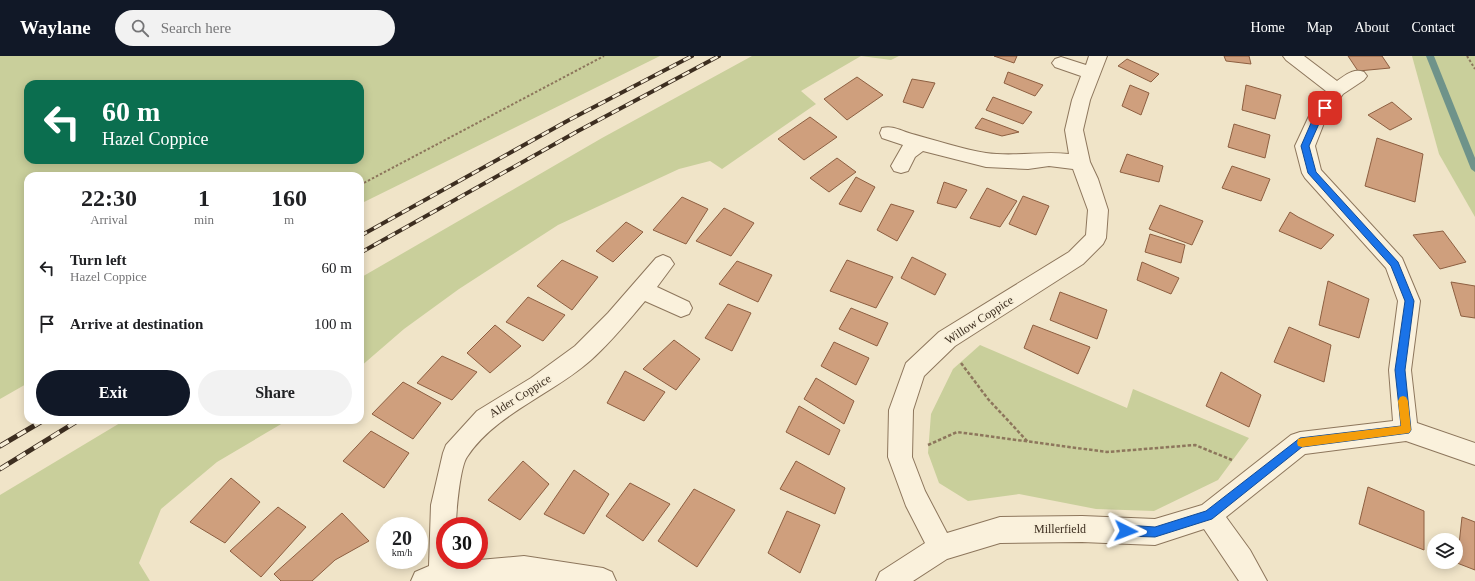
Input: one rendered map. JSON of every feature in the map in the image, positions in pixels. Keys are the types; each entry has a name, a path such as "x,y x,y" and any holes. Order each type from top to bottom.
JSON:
{"street":[{"path":"1292,56 1337,90"},
{"name":"Willow Coppice","path":"941,548 914,497 900,457 901,410 914,370 947,339 1076,258 1096,238 1098,210 1088,179 1080,162 1074,130 1081,100 1095,64 1060,63"},
{"path":"1358,76 1337,90 1318,116 1305,146 1312,173 1395,264 1409,301 1400,370 1406,430"},
{"path":"889,133 905,139 986,160 1028,162 1049,159 1080,162"},
{"path":"901,166 908,152 921,142"},
{"name":"Alder Coppice","path":"433,578 444,505 455,453 485,418 539,385 583,353 616,320 663,264"},
{"path":"642,290 681,308"},
{"name":"Millerfield","path":"889,581 941,548 1000,530 1082,529 1155,532 1209,515 1300,443 1406,430 1475,454"},
{"path":"1209,515 1241,558 1254,581"},
{"path":"433,578 524,569 603,581"}],"path":[{"path":"364,183 604,56"},
{"path":"1467,56 1475,69"},
{"path":"947,339 956,356 988,399 1028,442"},
{"path":"900,457 957,432 1107,452 1195,445 1263,472"}],"green space":[{"path":"0,56 660,56 364,202 364,172 24,172 24,385 0,399"},
{"path":"752,56 861,56 801,91 816,104 722,169 710,161 679,169 558,225 459,289 404,329 364,364 364,276 602,138"},
{"path":"861,56 899,56 891,60"},
{"path":"1412,56 1475,56 1475,217 1439,154"},
{"path":"980,345 1127,408 1133,389 1249,438 1218,480 1154,511 1096,509 1019,494 968,501 939,483 928,453 931,414 953,369"},
{"path":"118,424 281,424 217,462 161,509 139,563 150,581 0,581 0,495"}],"building":[{"path":"994,56 1017,56 1014,63"},
{"path":"1224,56 1249,56 1251,64 1226,61"},
{"path":"1348,56 1382,56 1390,68 1358,71"},
{"path":"1127,59 1159,74 1151,82 1118,66"},
{"path":"1008,72 1043,85 1035,96 1004,83"},
{"path":"857,77 883,95 847,120 824,99"},
{"path":"912,79 935,83 923,108 903,102"},
{"path":"1130,85 1149,93 1141,115 1122,106"},
{"path":"1246,85 1281,95 1275,119 1242,110"},
{"path":"993,97 1032,112 1023,124 986,110"},
{"path":"1392,102 1412,119 1390,130 1368,115"},
{"path":"810,117 837,137 804,160 778,139"},
{"path":"982,118 1019,132 1002,136 975,128"},
{"path":"1234,124 1270,135 1265,158 1228,147"},
{"path":"1377,138 1423,154 1415,202 1365,186"},
{"path":"1127,154 1163,166 1159,182 1120,172"},
{"path":"837,158 856,172 829,192 810,178"},
{"path":"1232,166 1270,179 1261,201 1222,188"},
{"path":"856,177 875,187 861,212 839,204"},
{"path":"944,182 967,190 956,208 937,203"},
{"path":"987,188 1017,201 1000,227 970,218"},
{"path":"1023,196 1049,206 1036,235 1009,224"},
{"path":"682,197 708,209 686,244 653,230"},
{"path":"891,204 914,211 897,241 877,230"},
{"path":"1160,205 1203,221 1192,245 1149,229"},
{"path":"724,208 754,223 731,256 696,241"},
{"path":"1290,212 1334,235 1321,249 1279,231"},
{"path":"626,222 643,232 613,262 596,251"},
{"path":"1443,231 1466,262 1440,269 1413,235"},
{"path":"1150,234 1185,245 1181,263 1145,252"},
{"path":"912,257 946,274 935,295 901,278"},
{"path":"562,260 598,277 572,310 537,286"},
{"path":"847,260 893,277 876,308 830,291"},
{"path":"737,261 772,275 758,302 719,284"},
{"path":"1142,262 1179,278 1171,294 1137,280"},
{"path":"1328,281 1369,299 1359,338 1319,325"},
{"path":"1451,282 1475,286 1475,318 1461,316"},
{"path":"1060,292 1107,310 1097,339 1050,320"},
{"path":"528,297 565,315 543,341 506,322"},
{"path":"728,304 751,313 732,351 705,338"},
{"path":"851,308 888,323 877,346 839,329"},
{"path":"495,325 521,346 490,373 467,353"},
{"path":"1033,325 1090,347 1078,374 1024,348"},
{"path":"1289,327 1331,345 1324,382 1274,362"},
{"path":"674,340 700,359 676,390 643,369"},
{"path":"834,342 869,358 856,385 821,366"},
{"path":"442,356 477,372 452,400 417,383"},
{"path":"625,371 665,392 644,421 607,403"},
{"path":"1221,372 1261,395 1249,427 1206,406"},
{"path":"816,378 854,401 844,424 804,399"},
{"path":"403,382 441,403 413,439 372,414"},
{"path":"799,406 840,430 829,455 786,432"},
{"path":"371,431 409,453 384,488 343,461"},
{"path":"523,461 549,484 520,520 488,500"},
{"path":"796,461 845,488 835,514 780,489"},
{"path":"574,470 609,494 584,534 544,514"},
{"path":"231,478 260,502 225,543 190,522"},
{"path":"630,483 670,504 643,541 606,516"},
{"path":"1368,487 1424,511 1424,550 1359,524"},
{"path":"694,489 735,510 697,567 658,541"},
{"path":"278,507 306,527 261,577 230,551"},
{"path":"787,511 820,525 800,573 768,553"},
{"path":"342,513 369,541 335,560 312,581 281,581 274,574"},
{"path":"1462,517 1475,522 1475,570 1463,565 1463,533 1460,533"}],"waterway":[{"path":"1430,56 1475,169"}],"railway":[{"path":"364,234 569,120 692,56"},
{"path":"364,251 578,131 719,56"},
{"path":"0,446 37,424"},
{"path":"0,469 73,424"}],"slow traffic":[{"path":"1302,443 1406,430 1403,401"}],"route":[{"path":"1126,531 1155,532 1209,515 1300,443 1406,430 1400,370 1409,301 1395,264 1312,173 1305,146 1318,116 1325,108"}]}
